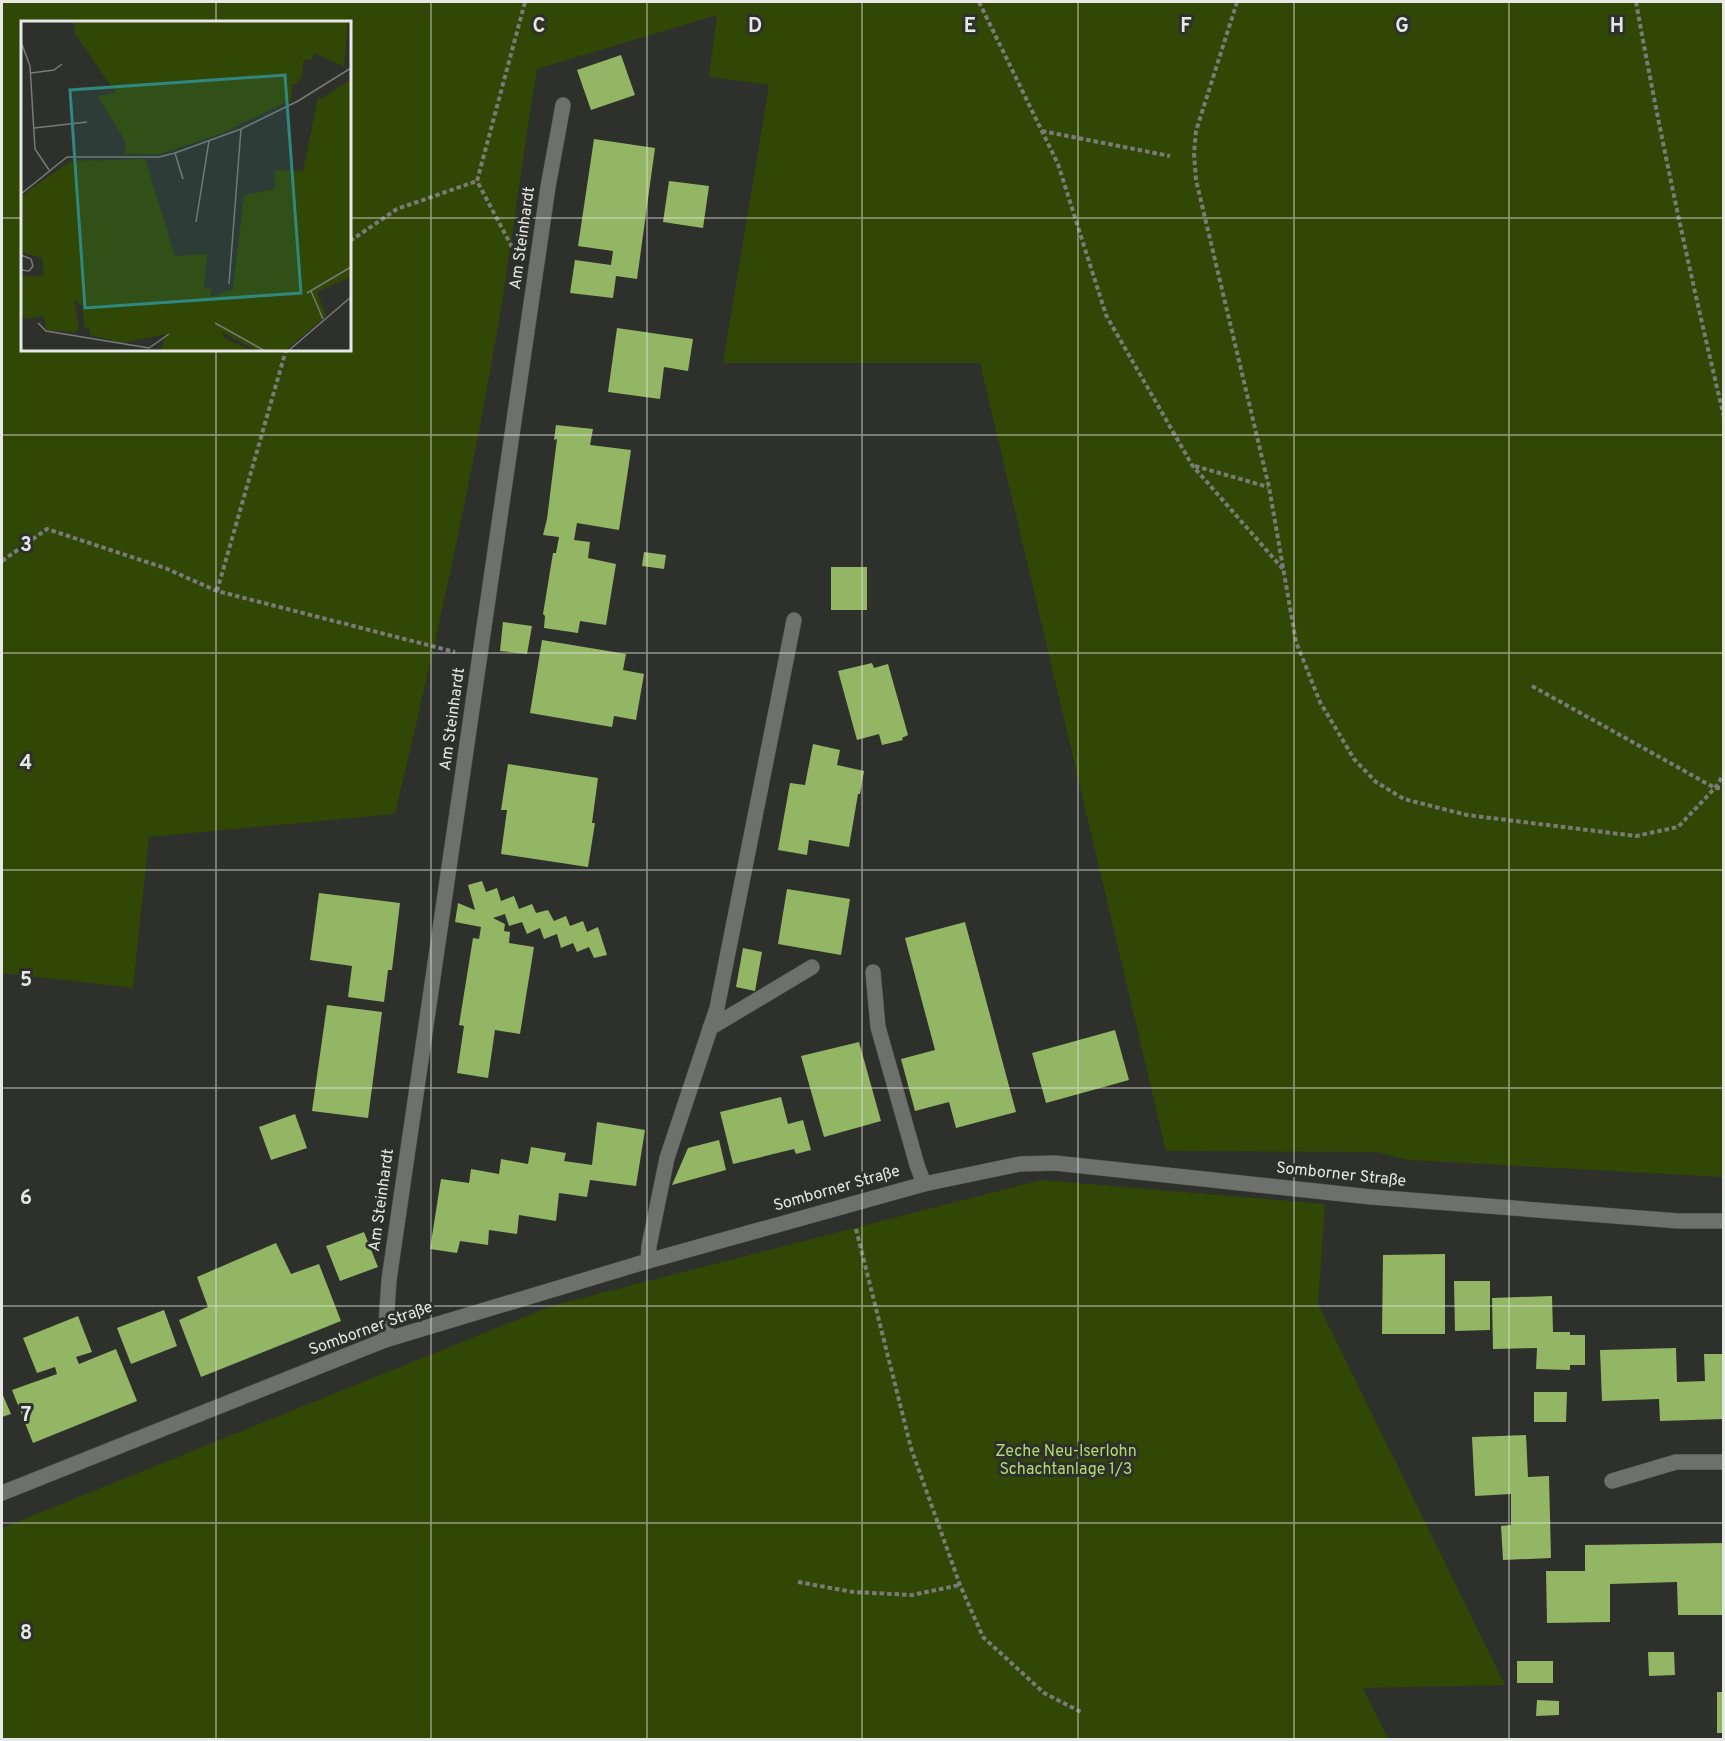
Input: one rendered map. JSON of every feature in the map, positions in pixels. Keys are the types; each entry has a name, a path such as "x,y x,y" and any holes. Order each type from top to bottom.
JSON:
{"street":[{"name":"Am Steinhardt","path":"385,1340 389,1280 548,187 563,105"},
{"path":"648,1261 667,1158 717,1008 794,620"},
{"path":"710,1028 812,967"},
{"path":"873,972 878,1027 924,1184"},
{"name":"Somborner Straße","path":"2,1493 385,1340 648,1261 924,1184 1020,1164 1055,1163 1371,1197 1679,1221 1724,1221"},
{"path":"1612,1481 1676,1462 1724,1462"}],"path":[{"path":"513,248 477,181 525,2"},
{"path":"979,2 1058,164 1106,315 1192,465 1283,570"},
{"path":"1237,2 1196,131 1194,154 1196,180 1269,487 1296,642 1320,702 1354,759 1376,782 1404,799 1467,815 1636,836 1678,827 1715,788 1724,774"},
{"path":"1636,2 1656,115 1694,292 1724,417"},
{"path":"1042,131 1170,156"},
{"path":"351,239 397,209 477,181"},
{"path":"217,591 286,351"},
{"path":"1192,465 1269,487"},
{"path":"2,561 47,529 165,568 217,591 480,658"},
{"path":"1532,686 1715,788 1724,788"},
{"path":"864,1254 911,1448 960,1585 983,1637 1044,1693 1083,1713"},
{"path":"798,1582 853,1592 912,1595 960,1585"}],"green space":[{"path":"2,2 1723,2 1723,1177 1408,1160 1377,1152 1166,1151 980,363 723,363 769,85 709,77 717,15 537,69 499,320 476,444 438,629 395,814 149,837 133,988 2,973"},
{"name":"Zeche Neu-Iserlohn Schachtanlage 1/3","path":"1041,1180 1325,1204 1318,1304 1505,1685 1363,1688 1389,1740 2,1739 2,1528 551,1306"}],"building":[{"path":"621,55 635,95 591,110 577,70"},
{"path":"594,139 655,148 637,279 616,276 613,298 570,293 575,260 611,265 613,251 578,246"},
{"path":"669,181 709,186 703,228 663,222"},
{"path":"617,328 693,339 688,371 664,367 660,399 608,392"},
{"path":"556,425 593,429 590,445 631,450 619,530 577,523 574,540 590,542 588,558 616,564 606,625 580,621 578,633 544,628 545,616 543,614 553,553 556,553 559,537 543,535 557,439 554,440"},
{"path":"644,552 666,555 664,569 642,566"},
{"path":"831,567 867,567 867,610 831,610"},
{"path":"503,622 532,626 527,654 500,651"},
{"path":"542,640 626,654 623,670 644,674 636,720 614,716 612,727 530,713"},
{"path":"872,663 874,668 888,664 908,735 902,738 903,740 882,745 879,734 857,740 838,671"},
{"path":"813,744 840,750 837,765 864,771 849,847 809,840 807,855 778,850 790,783 805,785"},
{"path":"508,764 598,778 592,823 595,823 588,867 501,854 507,810 501,810"},
{"path":"482,881 486,892 497,888 501,901 514,896 519,909 532,904 536,913 548,910 554,921 566,916 570,926 583,921 587,932 598,927 607,955 594,958 589,947 577,952 573,943 561,948 557,934 544,939 540,928 527,934 522,922 509,926 505,914 493,918 505,924 504,931 510,932 509,943 534,947 520,1034 495,1030 488,1078 457,1073 464,1026 459,1025 473,938 479,939 481,927 455,922 458,903 475,910 468,885"},
{"path":"787,889 850,899 841,955 778,944"},
{"path":"319,893 400,903 392,970 388,970 384,1002 348,997 352,966 310,960"},
{"path":"965,922 1016,1112 956,1128 949,1102 915,1111 901,1059 935,1050 905,938"},
{"path":"743,948 762,952 755,991 736,987"},
{"path":"327,1005 382,1012 368,1118 312,1111"},
{"path":"1115,1030 1129,1080 1046,1103 1032,1053"},
{"path":"859,1042 881,1121 824,1137 801,1056"},
{"path":"781,1097 788,1124 803,1120 811,1150 796,1154 794,1149 733,1164 720,1112"},
{"path":"295,1114 307,1148 271,1160 259,1127"},
{"path":"597,1122 645,1130 636,1186 590,1180 587,1197 559,1193 556,1221 519,1215 517,1234 489,1230 488,1245 460,1241 457,1253 430,1249 441,1179 469,1183 471,1169 499,1174 501,1159 528,1164 531,1147 566,1153 564,1161 592,1165"},
{"path":"719,1140 726,1170 672,1185 688,1148"},
{"path":"364,1232 378,1267 340,1281 326,1246"},
{"path":"276,1243 291,1274 319,1264 341,1321 201,1377 179,1320 208,1307 197,1277"},
{"path":"1445,1254 1445,1334 1382,1334 1383,1255"},
{"path":"1454,1281 1490,1281 1490,1330 1455,1331"},
{"path":"1552,1296 1553,1332 1585,1335 1585,1365 1570,1365 1570,1370 1536,1369 1537,1348 1493,1349 1492,1298"},
{"path":"164,1310 177,1346 131,1364 117,1328"},
{"path":"78,1316 92,1352 76,1357 79,1364 116,1349 137,1401 33,1443 12,1390 57,1374 55,1367 37,1373 23,1338"},
{"path":"1676,1348 1677,1382 1705,1381 1704,1354 1724,1354 1724,1419 1660,1421 1659,1399 1602,1401 1600,1350"},
{"path":"1534,1392 1567,1392 1566,1422 1534,1422"},
{"path":"2,1393 11,1414 2,1417"},
{"path":"1526,1435 1528,1477 1549,1476 1551,1558 1503,1560 1501,1526 1511,1525 1511,1494 1475,1496 1472,1437"},
{"path":"1724,1543 1724,1615 1678,1615 1677,1582 1610,1584 1610,1622 1547,1623 1546,1571 1585,1571 1585,1545"},
{"path":"1648,1652 1674,1652 1675,1675 1649,1676"},
{"path":"1517,1661 1553,1661 1553,1683 1517,1683"},
{"path":"1717,1692 1724,1692 1724,1733 1717,1733"},
{"path":"1537,1700 1559,1701 1559,1715 1536,1716"}]}
